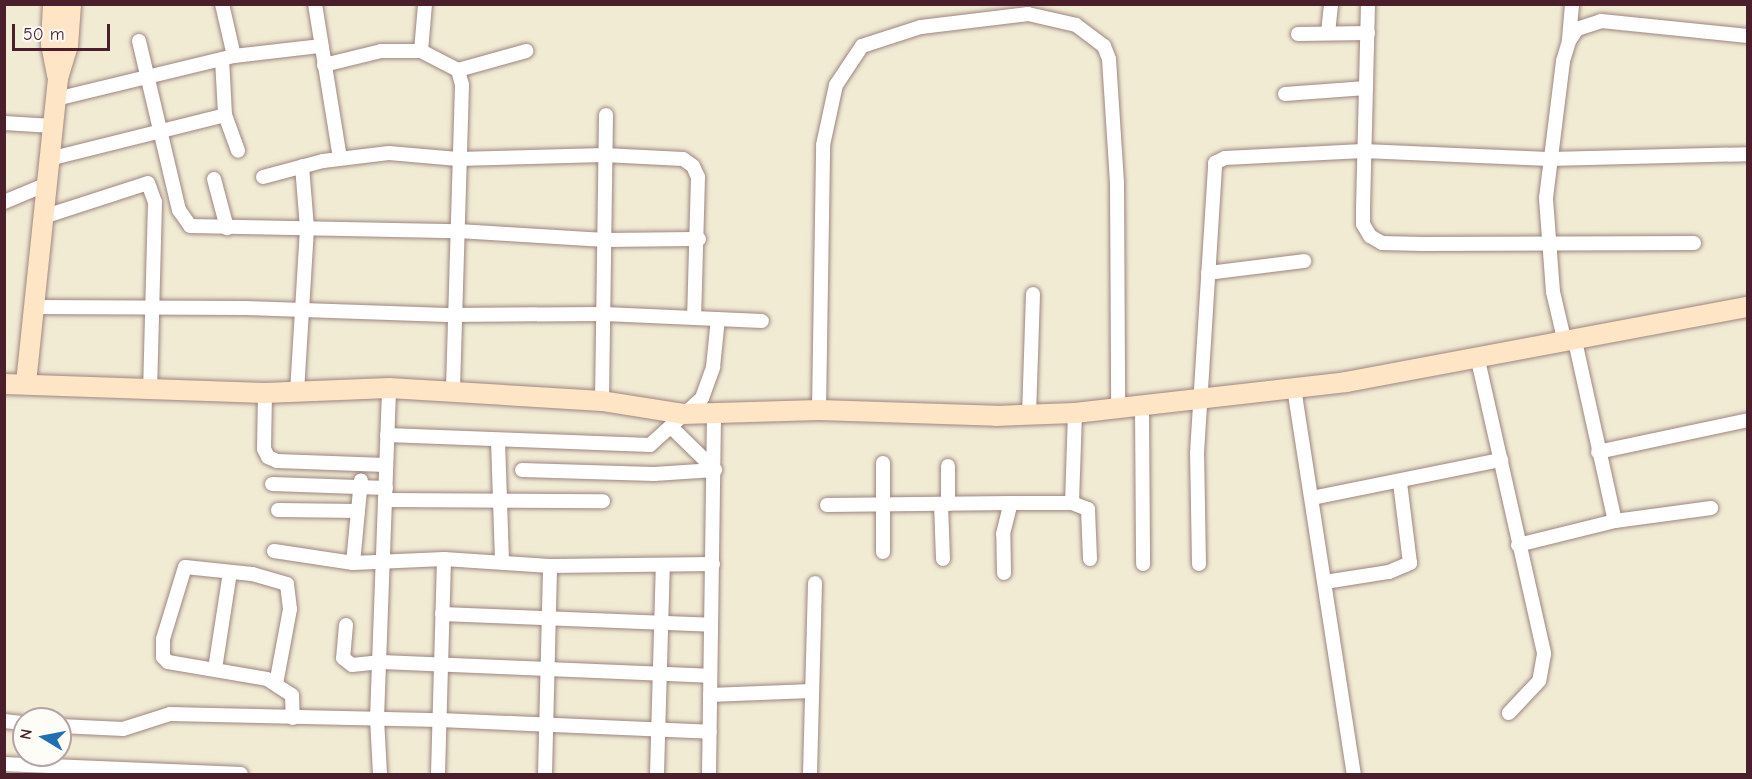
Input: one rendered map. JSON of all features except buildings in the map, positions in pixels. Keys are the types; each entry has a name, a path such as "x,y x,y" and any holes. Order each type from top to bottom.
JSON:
{"main road":[{"path":"26,383 58,78 59,45 53,4"},
{"path":"59,45 71,4"},
{"path":"4,384 26,383 150,391 265,393 389,388 602,401 677,421 714,414 810,411 1029,415 1076,413 1142,408 1294,388 1478,360 1748,307"}],"street":[{"path":"222,4 228,57 225,115 238,151"},
{"path":"315,4 340,158"},
{"path":"421,51 425,4"},
{"path":"1328,33 1331,4"},
{"path":"1368,4 1363,224 1370,236 1382,243 1548,245 1694,243"},
{"path":"1572,4 1569,41 1549,159 1548,245 1615,520"},
{"path":"810,411 823,145 836,85 862,46 921,27 1028,14 1076,24 1104,46 1109,59 1117,183 1118,410"},
{"path":"1569,41 1577,29 1601,21 1748,36"},
{"path":"1298,34 1368,33"},
{"path":"139,41 182,219 200,229 307,228 458,231 605,240 699,239"},
{"path":"56,99 228,57 321,46"},
{"path":"324,65 381,51 421,51 458,70 526,51"},
{"path":"453,392 453,315 462,84 458,70"},
{"path":"1285,94 1366,88"},
{"path":"49,159 160,128 225,115"},
{"path":"602,401 606,115"},
{"path":"4,123 53,126"},
{"path":"1199,564 1200,399 1215,163 1225,158 1363,152 1549,159 1748,154"},
{"path":"263,177 340,158 408,153 459,159 604,154 683,159 693,166 698,177 699,239 694,318"},
{"path":"297,392 304,310 307,228 302,166"},
{"path":"43,217 172,174"},
{"path":"214,179 227,228"},
{"path":"148,183 155,202 149,309 150,391"},
{"path":"4,202 47,184"},
{"path":"1208,273 1304,261"},
{"path":"1029,415 1034,294"},
{"path":"34,307 304,310 453,315 604,314 762,321"},
{"path":"387,435 650,445 702,398 709,384 718,319"},
{"path":"1478,360 1544,654 1539,681 1509,713"},
{"path":"380,774 377,718 381,662 389,388"},
{"path":"1294,388 1354,774"},
{"path":"265,393 264,449 268,457 277,461 363,466 386,465"},
{"path":"1142,408 1143,564"},
{"path":"1072,503 1076,413"},
{"path":"709,774 714,414"},
{"path":"1598,452 1748,420"},
{"path":"677,421 715,470"},
{"path":"498,440 497,500 502,561"},
{"path":"1312,498 1400,483 1502,460"},
{"path":"883,463 883,552"},
{"path":"353,563 363,466"},
{"path":"943,559 948,466"},
{"path":"522,470 654,474 715,470"},
{"path":"1325,582 1389,572 1410,563 1400,483"},
{"path":"272,484 361,487 385,494 497,500 603,501"},
{"path":"1004,573 1003,534 1011,503"},
{"path":"827,505 1072,503 1088,509 1090,560"},
{"path":"1518,545 1615,520 1710,507"},
{"path":"278,510 358,511"},
{"path":"274,551 353,563 444,559 502,561 550,566 713,564"},
{"path":"438,774 444,559"},
{"path":"657,774 663,565"},
{"path":"545,774 550,566"},
{"path":"276,684 290,609 287,584 230,572 185,567 160,650 168,662 249,673 276,684 292,695 293,718"},
{"path":"215,669 230,572"},
{"path":"810,774 815,583"},
{"path":"442,614 711,625"},
{"path":"346,625 345,664 381,662 709,676"},
{"path":"710,695 811,691"},
{"path":"72,727 123,729 170,714 440,720 710,732"},
{"path":"4,764 53,770 241,774"}]}
